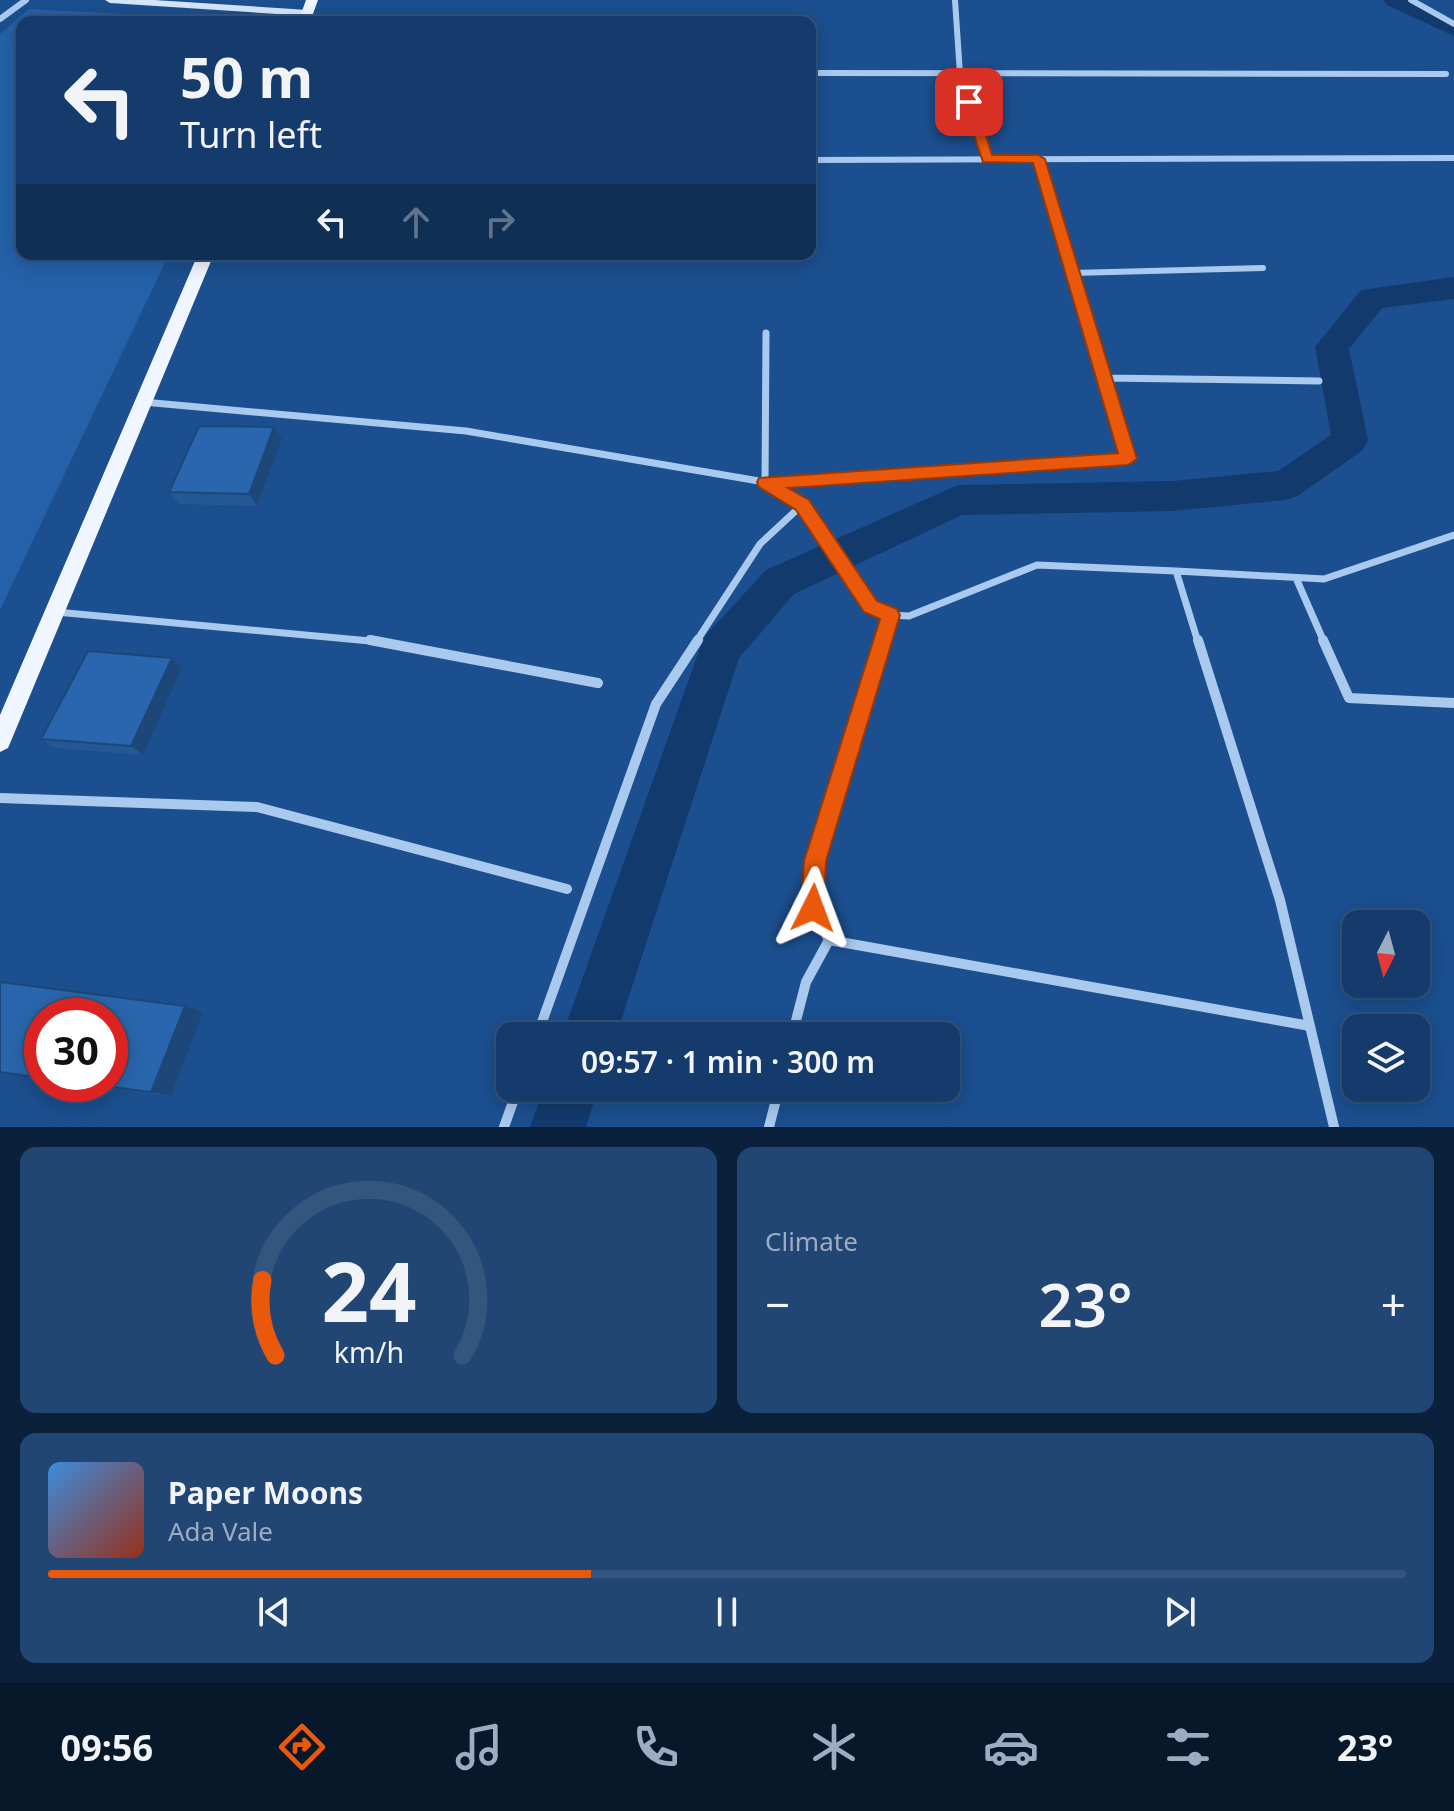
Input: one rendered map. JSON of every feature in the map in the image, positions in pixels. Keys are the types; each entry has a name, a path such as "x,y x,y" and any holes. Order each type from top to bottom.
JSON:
{"main road":[{"path":"0,741 203,260"}],"street":[{"path":"0,19 26,0"},
{"path":"110,0 308,12"},
{"path":"955,0 960,74 987,159"},
{"path":"1411,0 1454,24"},
{"path":"816,73 1446,74"},
{"path":"816,160 1454,158"},
{"path":"143,402 466,431 765,482 1128,459 1038,159"},
{"path":"1073,273 1263,268"},
{"path":"765,482 766,333"},
{"path":"1105,378 1319,381"},
{"path":"765,482 802,505 871,607 890,615 909,616 1037,565 1324,579 1454,535"},
{"path":"542,1022 656,704 760,544 802,505"},
{"path":"1176,571 1280,900 1334,1127"},
{"path":"1296,578 1349,698 1454,703"},
{"path":"54,612 371,640 598,683"},
{"path":"829,940 813,908 815,861 890,615"},
{"path":"0,798 257,807 567,889"},
{"path":"829,940 1310,1026"},
{"path":"796,1022 806,982 829,940"},
{"path":"504,1127 513,1102"},
{"path":"769,1127 775,1102"}],"shaded area":[{"path":"29,9 161,16 21,16"},
{"path":"16,20 16,260 166,260 0,610 0,34"}],"building":[{"path":"199,426 274,427 249,494 169,492"},
{"path":"88,651 172,658 131,746 41,739"},
{"path":"0,982 123,998 24,998 24,1075 0,1072"},
{"path":"128,999 185,1006 151,1092 128,1089"}],"waterway":[{"path":"1395,0 1454,29"},
{"path":"594,1022 721,648 780,582 958,500 1173,496 1286,485 1350,440 1332,347 1372,298 1454,288"},
{"path":"558,1127 566,1102"}],"route":[{"path":"813,908 815,861 890,615 871,607 802,505 765,482 1128,459 1038,159 987,159 969,102"}]}
